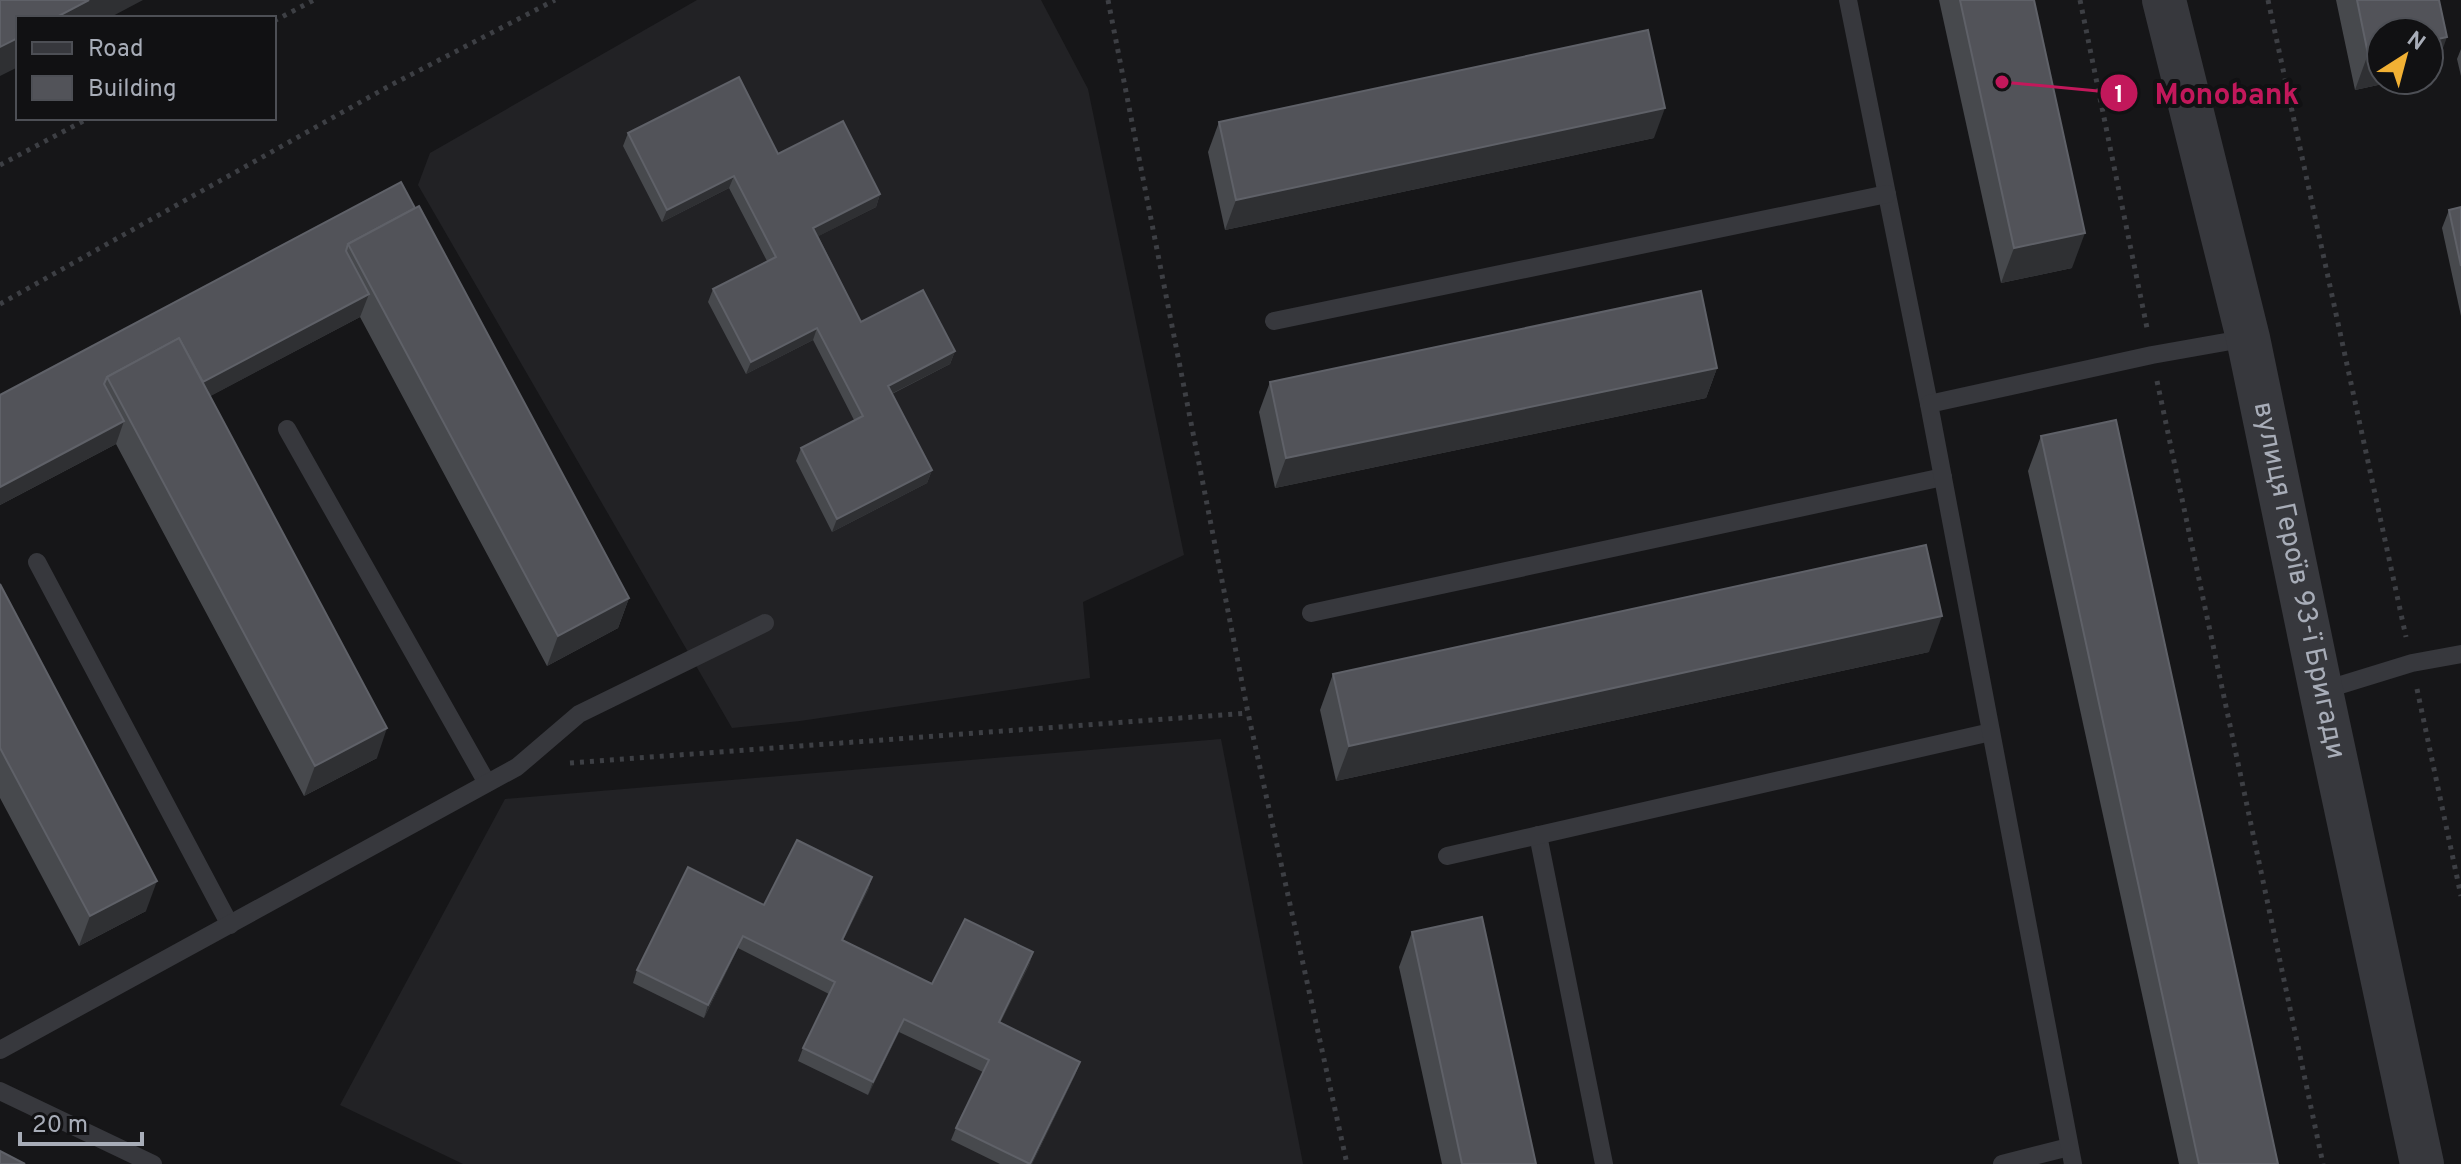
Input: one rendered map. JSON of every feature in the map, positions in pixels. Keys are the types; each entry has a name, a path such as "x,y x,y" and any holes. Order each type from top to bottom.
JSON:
{"street":[{"name":"вулиця Героїв 93-ї Бригади","path":"2164,0 2248,338 2422,1164"}],"lane":[{"path":"1848,0 1929,404 2071,1155 2002,1164"},
{"path":"1274,321 1887,194"},
{"path":"1929,404 2152,355 2248,338"},
{"path":"287,429 487,783"},
{"path":"1311,613 1943,477"},
{"path":"37,562 230,925"},
{"path":"0,1050 517,767 579,714 765,623"},
{"path":"2321,691 2412,663 2461,654"},
{"path":"1447,856 1991,732"},
{"path":"1538,835 1604,1164"},
{"path":"0,1091 153,1164"}],"path":[{"path":"276,20 314,0"},
{"path":"0,304 391,85 555,0"},
{"path":"1108,0 1248,713 1347,1164"},
{"path":"2080,0 2323,1164"},
{"path":"2268,0 2461,896"},
{"path":"0,165 85,120"},
{"path":"517,767 1248,713"}],"shaded area":[{"path":"697,0 1041,0 1088,89 1184,555 1083,602 1090,678 800,721 732,728 418,185 430,153"},
{"path":"1221,739 1303,1164 463,1164 340,1105 505,799"}],"building":[{"path":"0,0 89,0 59,16 16,16 16,39 0,47"},
{"path":"1960,0 2034,0 2085,233 2014,248"},
{"path":"2357,0 2439,0 2442,16 2365,16 2365,39"},
{"path":"1648,30 1665,108 1236,200 1219,122"},
{"path":"739,77 778,154 843,121 880,194 813,228 861,322 923,290 955,351 888,386 932,470 837,519 801,448 863,416 817,328 751,362 713,289 776,257 734,176 667,210 628,133"},
{"path":"401,182 415,208 348,244 346,251 369,294 203,382 179,338 107,377 104,384 124,421 0,487 0,395"},
{"path":"419,206 629,598 558,636 348,244"},
{"path":"2461,207 2461,266 2449,210"},
{"path":"1701,291 1717,368 1286,458 1270,382"},
{"path":"179,338 387,728 315,766 107,377"},
{"path":"2116,420 2278,1164 2199,1164 2041,436"},
{"path":"1926,545 1942,616 1349,746 1333,674"},
{"path":"0,584 157,881 90,916 0,748"},
{"path":"797,840 872,877 842,940 932,984 965,919 1033,952 999,1022 1080,1062 1030,1164 956,1128 989,1060 904,1019 873,1082 803,1048 835,982 743,936 708,1005 637,970 688,867 764,905"},
{"path":"1482,917 1536,1164 1462,1164 1412,932"},
{"path":"0,1151 25,1164 0,1164"}],"place":[{"name":"Monobank","path":"2002,82"}]}
